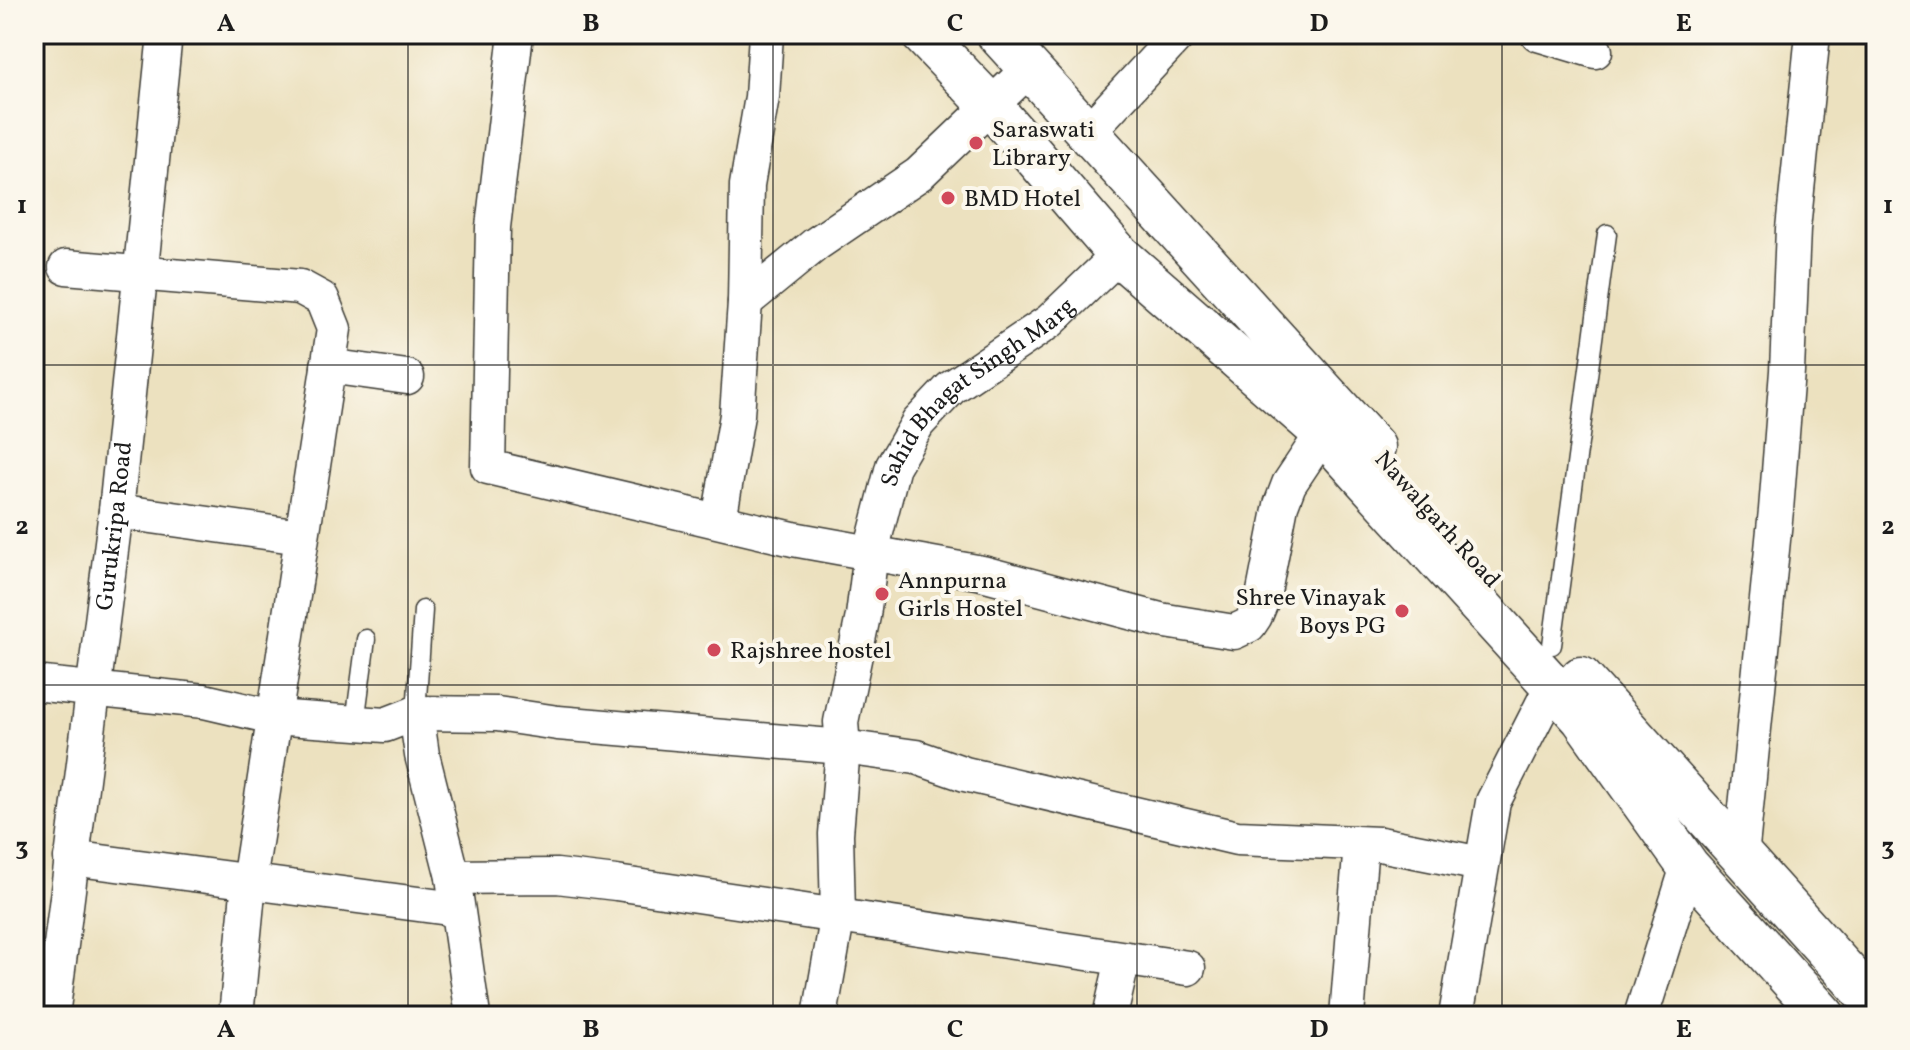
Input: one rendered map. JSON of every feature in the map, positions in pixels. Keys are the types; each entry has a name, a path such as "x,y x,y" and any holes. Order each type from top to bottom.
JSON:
{"street":[{"name":"Gurukripa Road","path":"52,1016 116,511 143,273 165,34"},
{"path":"516,34 493,227 488,467 793,539 982,573 1201,629 1234,632 1249,625 1255,616 1263,597 1281,505 1289,484 1323,433"},
{"path":"719,520 737,415 745,302 747,185 762,97 766,34"},
{"path":"922,34 991,106 1119,255 1323,433 1582,718 1688,866 1824,1016"},
{"name":"Nawalgarh Road","path":"998,34 1552,645 1866,1002"},
{"path":"1086,134 1179,34"},
{"path":"1538,34 1595,51"},
{"path":"1741,857 1776,510 1787,371 1793,229 1813,34"},
{"path":"745,302 828,235 919,174 1029,69"},
{"name":"Sahid Bhagat Singh Marg","path":"820,1016 838,914 836,834 843,747 841,722 863,616 871,552 893,466 918,423 951,388 1050,321 1119,255"},
{"path":"66,267 300,287 322,299 334,329 249,882 236,1016"},
{"path":"328,366 407,377"},
{"path":"116,511 301,537"},
{"path":"34,683 95,692 204,701 273,717 385,725 416,713 497,714 558,723 843,747 916,757 965,774 1237,838 1380,844 1481,864"},
{"path":"1456,1016 1493,802 1552,686"},
{"path":"416,713 422,755 454,893 473,1016"},
{"path":"1347,1016 1361,844"},
{"path":"71,858 249,882 454,893 557,876 838,914 1188,968"},
{"path":"1641,1016 1688,866"},
{"path":"1110,1016 1123,959"}],"lane":[{"path":"1552,645 1607,234"},
{"path":"416,713 423,610"},
{"path":"355,723 366,639"}],"place":[{"name":"Saraswati Library","path":"976,143"},
{"name":"BMD Hotel","path":"948,198"},
{"name":"Annpurna Girls Hostel","path":"882,594"},
{"name":"Shree Vinayak Boys PG","path":"1402,611"},
{"name":"Rajshree hostel","path":"714,650"}]}
